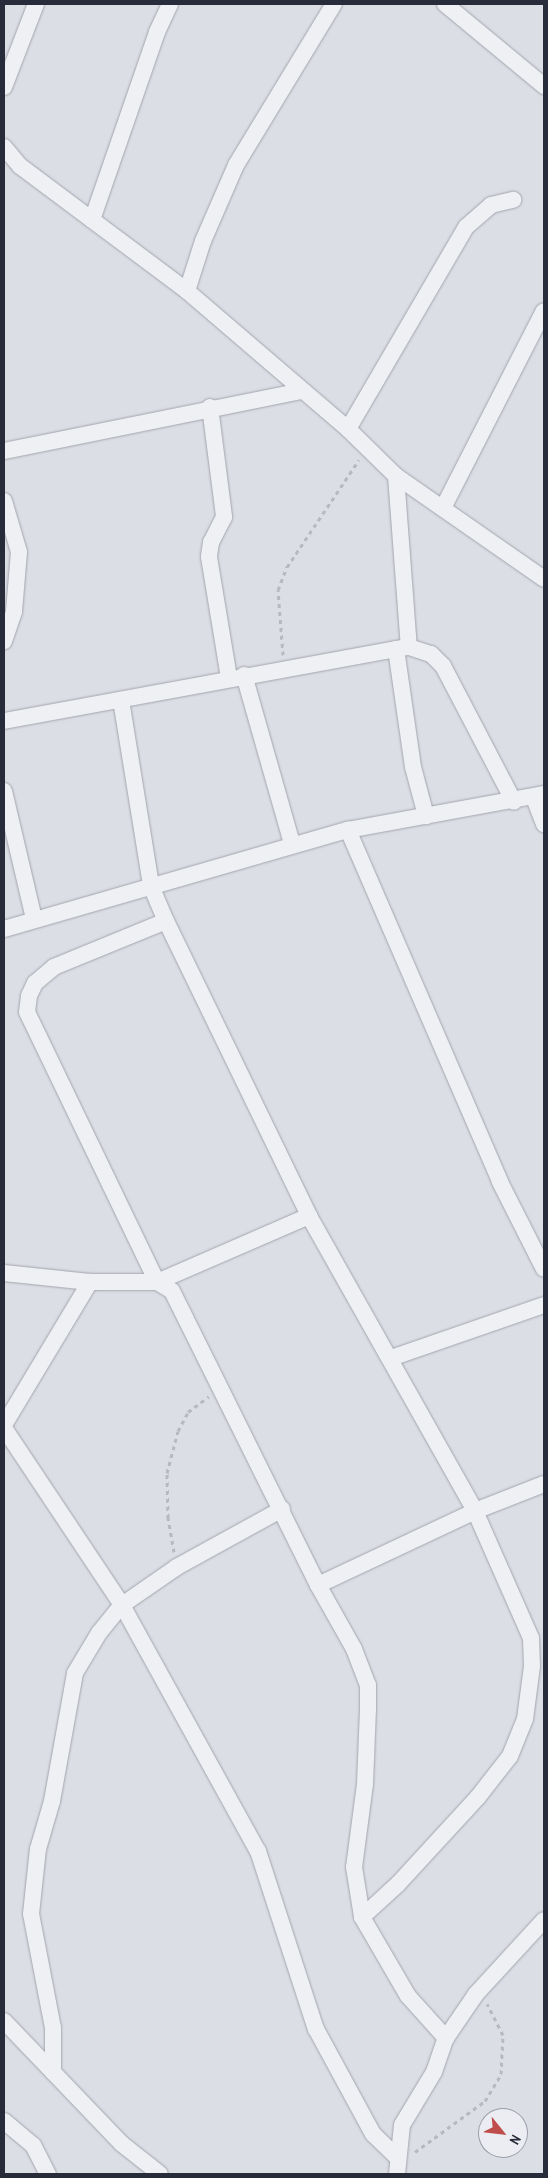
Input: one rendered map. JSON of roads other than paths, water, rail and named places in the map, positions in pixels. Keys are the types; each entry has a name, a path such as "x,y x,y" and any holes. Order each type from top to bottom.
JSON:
{"street":[{"path":"4,87 36,4"},
{"path":"92,220 157,32 170,4"},
{"path":"186,291 203,241 236,165 334,4"},
{"path":"444,4 544,86"},
{"path":"4,147 20,166 186,291 301,391 348,429 396,476 544,579"},
{"path":"348,429 466,226 490,205 513,200"},
{"path":"443,508 544,311"},
{"path":"4,451 210,407 301,391"},
{"path":"210,407 224,517 211,542 209,557 236,677 292,844"},
{"path":"396,476 403,648 413,766 426,816"},
{"path":"4,501 19,552 14,612 4,641"},
{"path":"4,721 236,677 403,648 431,654 443,666 514,802"},
{"path":"121,700 151,886 166,921 309,1216 391,1358 475,1510 531,1638 532,1666 525,1719 510,1756 478,1797 398,1884 362,1917"},
{"path":"4,791 34,919"},
{"path":"4,929 292,844 348,830 514,802 539,796 544,824"},
{"path":"348,830 500,1182 544,1269"},
{"path":"166,921 54,967 35,983 29,996 27,1012 157,1282 172,1291 318,1585 354,1649 368,1685 365,1784 354,1867 362,1917 408,1996 446,2038"},
{"path":"4,1273 90,1282 157,1282 309,1216"},
{"path":"90,1282 4,1427 122,1605 258,1851 316,2029 373,2134 403,2157"},
{"path":"391,1358 544,1305"},
{"path":"318,1585 475,1510 544,1484"},
{"path":"53,2072 53,2028 31,1914 38,1849 52,1802 75,1673 99,1633 122,1605 177,1567 282,1510"},
{"path":"396,2174 403,2157 402,2126 434,2072 446,2038 476,1994 544,1920"},
{"path":"4,2021 122,2144 160,2174"},
{"path":"4,2121 33,2145 48,2174"}]}
